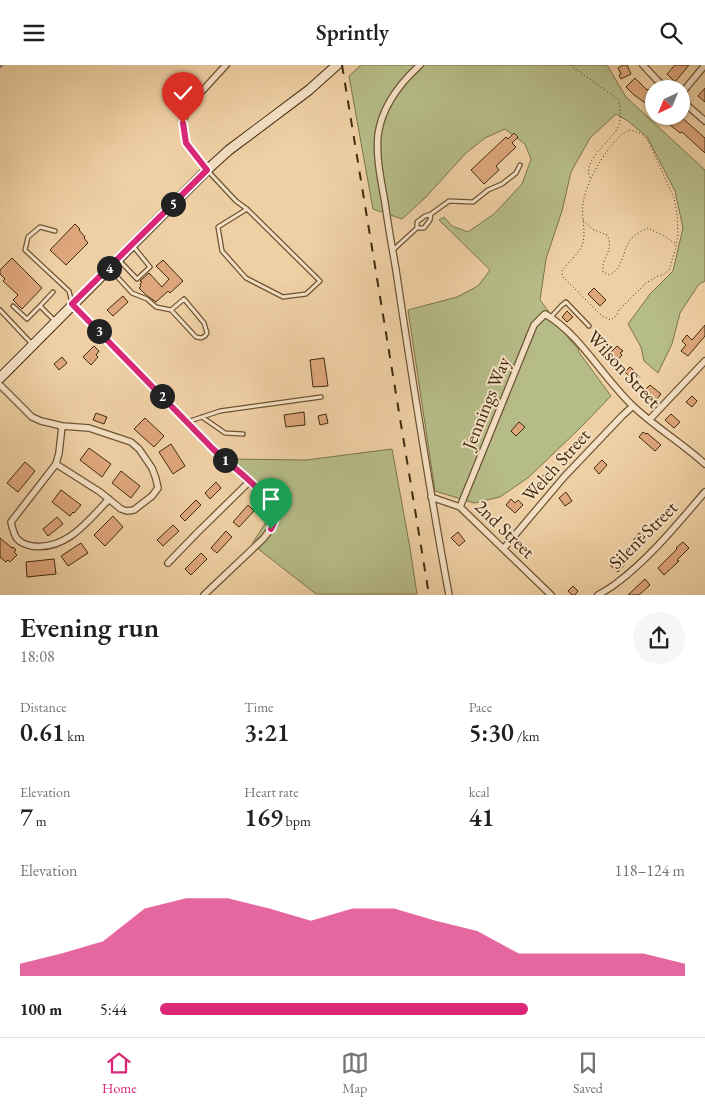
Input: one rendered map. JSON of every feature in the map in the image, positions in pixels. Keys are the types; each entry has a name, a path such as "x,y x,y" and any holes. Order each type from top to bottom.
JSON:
{"street":[{"path":"207,170 186,143 183,123 186,110 226,65"},
{"path":"0,378 207,170 229,150 309,90 337,65"},
{"path":"420,65 398,87 388,102 378,135 378,165 431,497 449,595"},
{"path":"643,65 657,80"},
{"path":"690,83 705,65"},
{"path":"690,108 705,121"},
{"path":"72,304 215,451 250,481 274,509 275,519 271,529 263,539 204,595"},
{"name":"Wilson Street","path":"548,315 558,321 576,339 612,384 633,406 705,463"},
{"name":"Jennings Way","path":"460,507 534,325 548,315"},
{"path":"650,419 705,361"},
{"path":"0,385 32,417 41,421 62,426 89,428 131,442 139,449 152,468 158,488 152,496 134,510 127,511 121,509 56,464"},
{"name":"Welch Street","path":"504,548 564,477 622,415 633,406"},
{"path":"62,426 56,464 11,522 14,536 19,541 28,545 46,547 54,545 78,532 109,499"},
{"path":"168,563 250,481"},
{"name":"Silent Street","path":"598,595 617,583 635,568 705,492"},
{"name":"2nd Street","path":"431,497 460,507 551,595"}],"lane":[{"path":"418,228 417,222 425,215 431,214 448,201 473,202 488,190 502,184 516,173 520,165"},
{"path":"207,170 236,201 247,209 320,281 306,294 283,297 253,282 246,278 222,251 218,227 247,209"},
{"path":"393,251 418,228 424,228 430,220 431,214"},
{"path":"55,231 40,227 28,237 25,250 69,291 72,304"},
{"path":"118,259 137,279 150,267 132,245"},
{"path":"109,268 132,293 146,299 156,307 171,310 196,337 201,338 208,333 204,323 184,299 171,310"},
{"path":"13,306 27,319 53,292"},
{"path":"548,315 566,302 589,327"},
{"path":"40,306 55,321"},
{"path":"0,310 33,344"},
{"path":"187,422 220,411 321,397"},
{"path":"202,417 225,433 243,434"}],"path":[{"path":"570,65 619,100 620,119 617,129 597,153 590,165 588,175 590,179"},
{"path":"629,130 638,131 645,137 674,198 678,220 678,234 669,271 646,283 619,310 616,317 611,320 602,316 562,276 562,271 583,243 583,220 582,205 590,179 617,138 629,130"},
{"path":"583,220 592,229 607,235 610,245 602,268 603,273 609,275 619,268 630,240 648,228 676,245"}],"green space":[{"path":"361,65 607,65 626,97 645,115 645,125 656,125 705,170 705,281 699,284 680,313 672,344 658,373 644,361 641,347 628,324 650,294 673,271 683,228 675,191 647,137 628,121 616,114 590,138 571,172 562,211 546,259 540,300 579,350 611,396 529,477 500,497 474,503 435,491 408,310 457,297 478,286 490,270 439,220 444,217 452,226 468,232 494,214 522,184 531,159 525,144 505,129 485,138 466,153 425,198 402,219 373,209 349,76"},
{"path":"392,449 417,594 316,594 252,544 275,508 227,459 306,460"}],"building":[{"path":"627,65 631,74 621,79 618,68"},
{"path":"675,65 689,65 677,80 673,80 667,74"},
{"path":"635,78 645,88 645,103 634,95 626,87"},
{"path":"705,88 705,102 698,96"},
{"path":"670,125 690,125 705,138 705,153 682,132 680,133"},
{"path":"514,133 518,137 512,143 516,147 496,166 499,170 484,184 471,170 506,137 508,139"},
{"path":"75,224 88,243 66,265 50,250"},
{"path":"12,258 42,288 22,309 13,300 18,295 3,281 5,279 0,274 0,270"},
{"path":"163,260 183,281 156,302 139,288 142,282 140,281 149,273 162,287 169,279 156,266"},
{"path":"594,288 606,300 600,306 588,294"},
{"path":"123,296 128,302 113,316 107,310"},
{"path":"567,311 573,317 567,322 562,317"},
{"path":"705,325 705,336 688,356 681,351 686,345 682,341 687,335 692,340"},
{"path":"94,346 99,351 96,355 98,357 91,365 83,357"},
{"path":"617,346 623,351 616,362 608,355"},
{"path":"62,357 67,363 59,370 54,364"},
{"path":"324,358 328,386 313,387 310,360"},
{"path":"630,367 640,376 635,382 625,372"},
{"path":"650,385 661,394 656,400 645,390"},
{"path":"692,396 697,401 692,407 686,402"},
{"path":"304,412 305,425 286,427 284,415"},
{"path":"96,413 107,417 104,424 93,420"},
{"path":"326,414 328,423 320,425 318,416"},
{"path":"671,414 680,422 674,428 665,420"},
{"path":"145,418 164,436 154,447 134,429"},
{"path":"519,422 525,427 516,436 511,431"},
{"path":"643,432 647,433 661,445 655,451 639,437"},
{"path":"171,444 185,466 173,474 159,452"},
{"path":"89,448 111,464 102,477 80,460"},
{"path":"602,460 607,465 599,474 594,468"},
{"path":"25,462 35,471 18,492 7,483"},
{"path":"551,467 557,472 556,476 545,485 540,479"},
{"path":"121,471 140,486 131,498 112,483"},
{"path":"216,482 221,488 210,499 205,493"},
{"path":"61,490 81,505 70,516 52,502"},
{"path":"566,492 572,501 565,506 559,498"},
{"path":"511,499 515,503 518,500 523,505 515,513 506,505"},
{"path":"196,500 201,505 185,521 180,516"},
{"path":"248,505 254,511 239,527 233,522"},
{"path":"113,516 123,527 105,546 94,535"},
{"path":"57,517 63,524 48,536 43,529"},
{"path":"173,525 179,531 163,546 157,540"},
{"path":"226,531 232,537 217,553 211,548"},
{"path":"458,532 465,541 459,546 451,538"},
{"path":"639,533 645,537 638,546 632,542"},
{"path":"0,538 16,550 14,552 17,555 10,562 8,560 6,562 0,557"},
{"path":"683,542 689,548 664,575 658,568"},
{"path":"81,543 88,553 68,566 61,556"},
{"path":"201,553 207,559 191,575 185,569"},
{"path":"617,557 619,559 621,557 627,562 618,572 610,565"},
{"path":"54,559 56,574 27,577 26,562"},
{"path":"645,579 650,585 639,595 628,595"},
{"path":"573,586 578,591 575,595 568,591"}],"railway":[{"path":"342,65 429,595"}],"route":[{"path":"183,123 186,143 207,170 72,304 215,451 250,481 264,496 274,509 275,519 271,529"}]}
